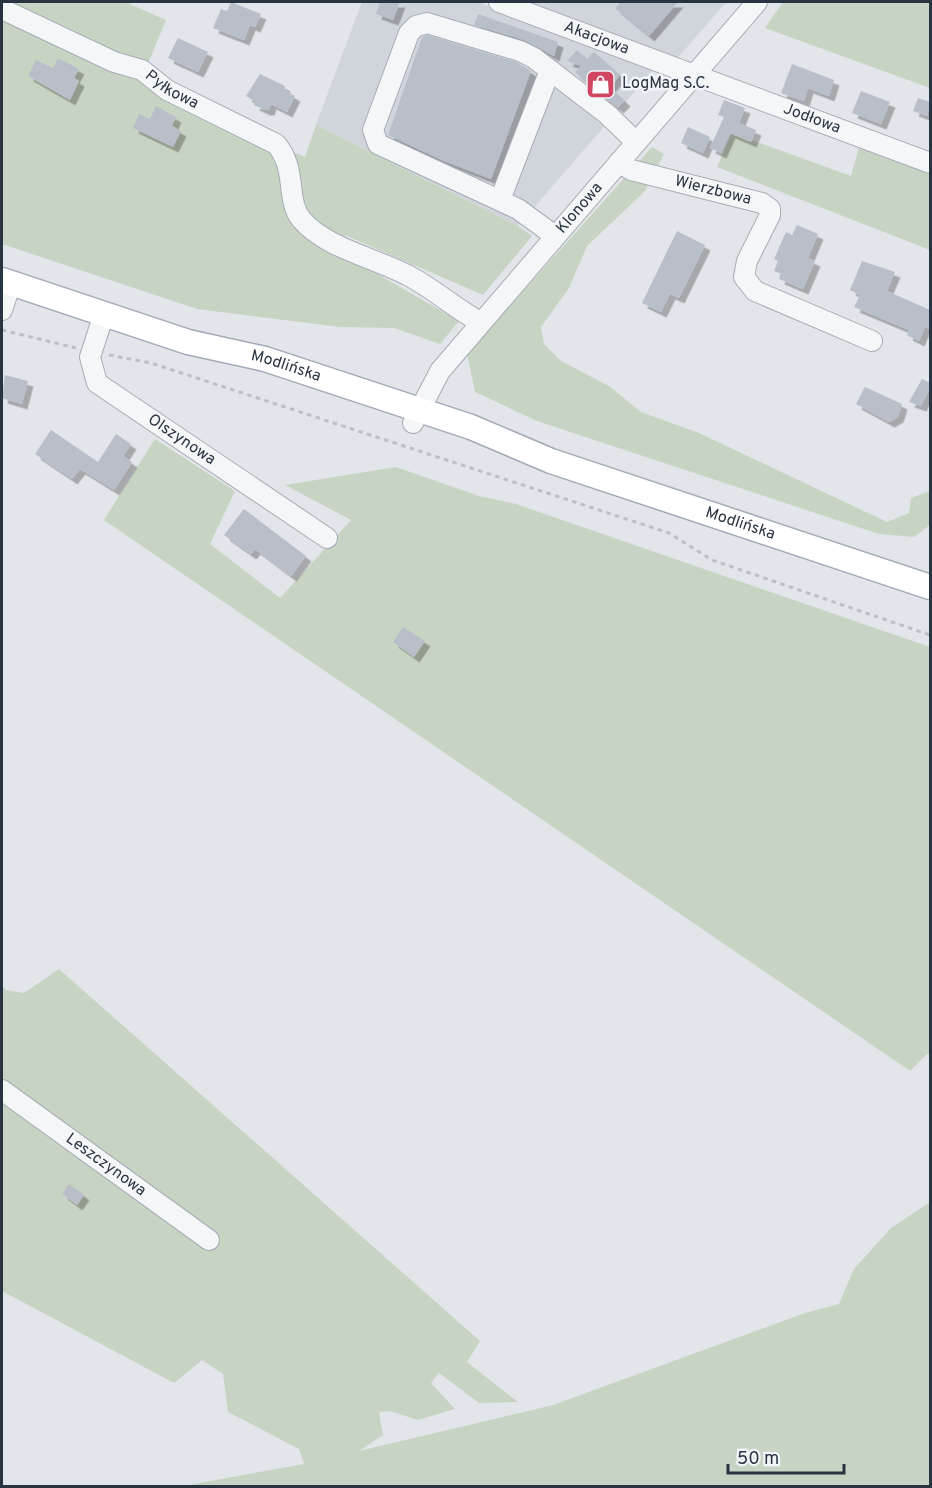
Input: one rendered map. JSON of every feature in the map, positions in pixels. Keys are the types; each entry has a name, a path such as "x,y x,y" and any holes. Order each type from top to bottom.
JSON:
{"main road":[{"name":"Modlińska","path":"6,282 188,342 261,374 416,417 471,427 551,461 930,586"}],"street":[{"name":"Akacjowa","path":"499,2 693,76"},
{"name":"Klonowa","path":"416,417 432,382 480,322 757,2"},
{"name":"Pyłkowa","path":"2,9 114,62 142,70 167,90 276,144 287,158 297,211 301,220 320,235 410,276 480,322"},
{"path":"555,236 524,213 378,144 373,130 409,33 416,27 428,23 520,51 550,70 607,114 636,142"},
{"path":"500,201 550,70"},
{"name":"Jodłowa","path":"693,76 930,163"},
{"name":"Wierzbowa","path":"619,162 631,171 762,203 770,208 770,215 747,261 744,277 755,291 872,341"},
{"path":"2,310 6,282"},
{"name":"Olszynowa","path":"104,314 91,351 92,371 97,383 327,538"},
{"name":"Leszczynowa","path":"2,1090 209,1240"}],"path":[{"path":"2,330 151,363 669,533 712,560 930,635"}],"shaded area":[{"path":"362,2 478,2 655,68 518,226 316,125"},
{"path":"517,2 726,2 675,61"}],"green space":[{"path":"2,2 125,2 166,20 140,83 305,157 316,125 518,226 532,236 483,295 347,236 305,232 459,321 440,344 394,328 340,327 197,309 2,244"},
{"path":"783,2 930,2 930,88 765,28"},
{"path":"732,133 851,176 860,144 930,171 930,250 717,167"},
{"path":"652,147 664,154 645,191 587,246 569,288 541,327 544,344 561,361 609,386 641,412 699,433 887,522 909,513 911,498 930,491 930,525 914,537 879,534 537,421 475,392 467,354"},
{"path":"155,439 235,491 210,544 280,598 351,520 285,485 396,467 479,496 516,504 930,647 930,1055 927,1054 910,1071 104,520"},
{"path":"59,969 480,1341 467,1362 518,1402 479,1403 439,1373 431,1383 455,1409 418,1420 390,1411 379,1412 383,1435 359,1451 553,1405 805,1313 839,1304 854,1269 891,1228 930,1202 930,1486 183,1486 304,1464 299,1449 228,1412 223,1374 202,1360 174,1383 2,1291 2,986 6,990 24,993"}],"building":[{"path":"231,2 261,14 255,27 250,25 244,40 213,28 221,9 227,11"},
{"path":"380,2 400,2 393,20 376,14"},
{"path":"621,2 678,2 649,36 615,8"},
{"path":"478,14 558,42 554,56 524,40 474,25"},
{"path":"427,35 516,62 531,71 491,179 388,135 422,37"},
{"path":"178,38 208,52 198,72 168,58"},
{"path":"577,50 587,59 594,52 620,75 610,87 625,101 618,108 575,72 581,66 567,61"},
{"path":"58,58 79,69 74,78 79,81 70,100 28,76 36,60 53,68"},
{"path":"792,64 834,80 829,96 808,88 804,101 781,93"},
{"path":"260,74 285,86 284,90 295,96 287,112 271,104 269,110 265,110 254,105 256,102 246,96"},
{"path":"861,91 890,102 881,124 852,113"},
{"path":"918,98 930,102 927,116 913,111"},
{"path":"724,100 745,108 739,123 756,130 751,142 730,133 721,153 710,148 724,117 718,115"},
{"path":"156,106 176,117 172,126 181,131 173,147 133,128 139,114 150,119"},
{"path":"688,127 710,137 703,153 681,143"},
{"path":"797,225 818,234 808,258 815,261 803,289 779,279 781,274 774,271 778,261 774,259 786,232 792,235"},
{"path":"677,231 705,245 679,298 670,294 661,312 642,303"},
{"path":"862,261 895,272 887,291 930,310 930,329 925,327 919,341 907,335 909,330 854,307 860,295 850,290"},
{"path":"5,375 28,381 22,404 2,398"},
{"path":"922,379 930,383 930,388 921,406 909,402"},
{"path":"865,387 902,404 898,417 889,422 856,404"},
{"path":"51,430 98,462 116,434 131,444 123,456 132,462 114,490 80,469 72,479 35,454"},
{"path":"244,509 306,556 291,576 255,549 251,554 224,535"},
{"path":"403,627 425,641 414,657 393,642"},
{"path":"69,1184 84,1195 77,1205 62,1194"}],"place":[{"name":"LogMag S.C.","path":"601,84"}]}
